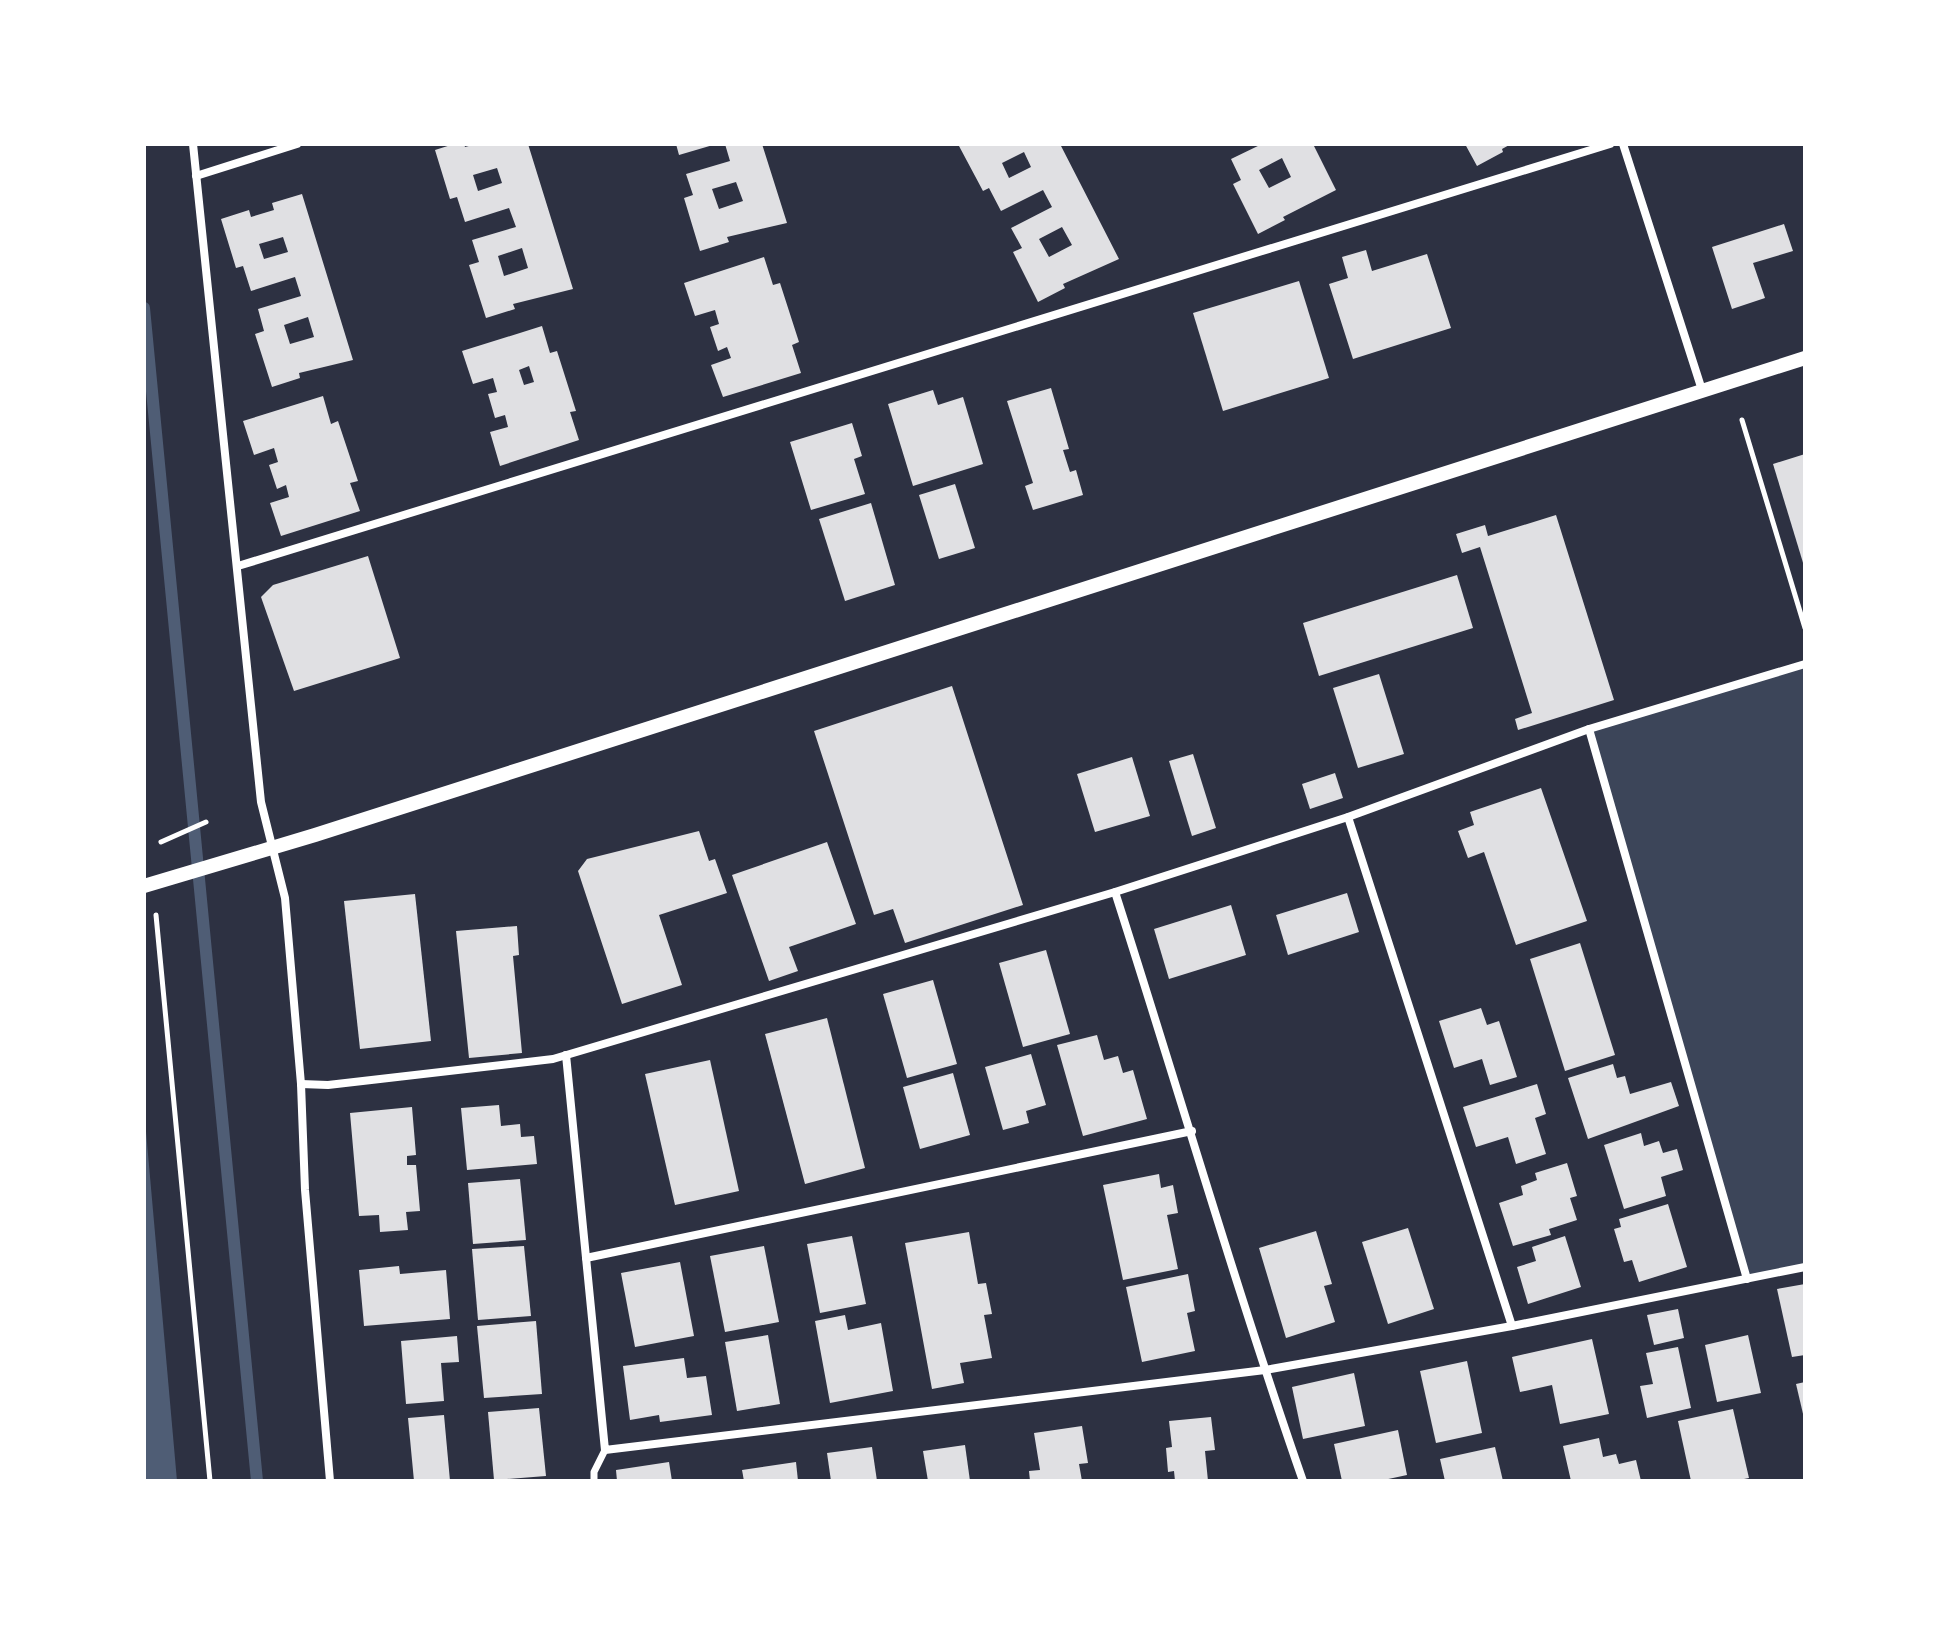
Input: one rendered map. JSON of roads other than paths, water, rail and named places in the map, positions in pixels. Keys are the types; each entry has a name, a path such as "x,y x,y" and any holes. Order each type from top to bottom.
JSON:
{"street":[{"path":"193,144 261,802 285,898 301,1084 305,1190 330,1481"},
{"path":"196,176 297,144"},
{"path":"238,566 1610,144"},
{"path":"1623,144 1702,390"},
{"path":"150,884 222,864 1805,358"},
{"path":"301,1084 328,1085 553,1059 1115,892 1348,817 1589,729 1805,664"},
{"path":"1589,729 1747,1279"},
{"path":"1348,817 1512,1326"},
{"path":"1115,892 1265,1370 1303,1481"},
{"path":"566,1055 605,1450 594,1472 594,1481"},
{"path":"586,1258 1192,1131"},
{"path":"605,1450 1265,1370 1512,1326 1805,1267"}],"waterway":[{"path":"144,308 257,1481"}]}
